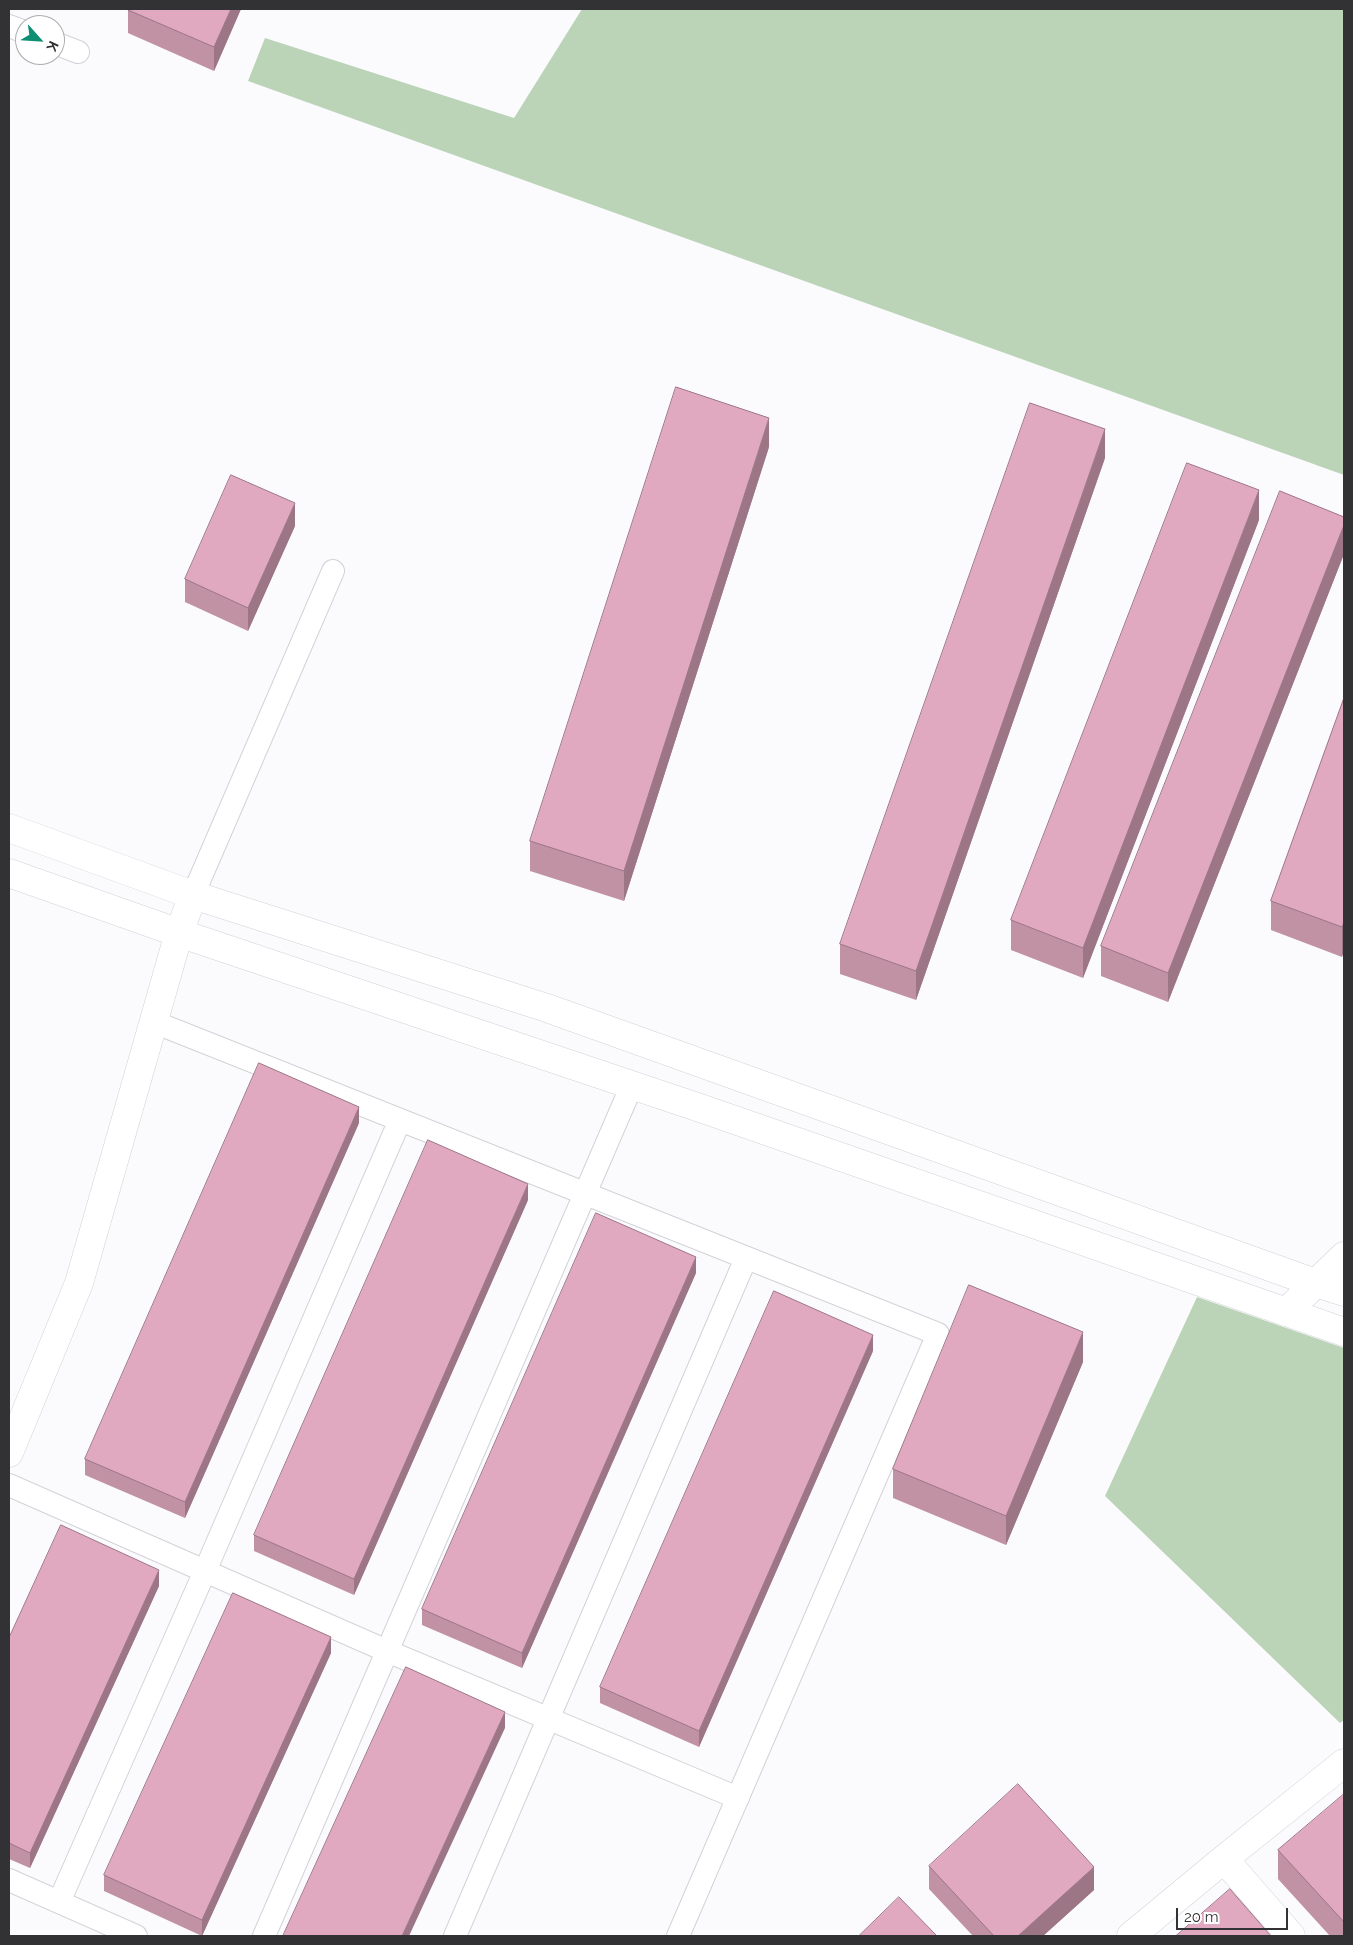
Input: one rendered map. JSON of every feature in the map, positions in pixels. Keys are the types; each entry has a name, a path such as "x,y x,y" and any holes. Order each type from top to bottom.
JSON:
{"street":[{"path":"9,828 193,895 547,1008 1344,1292"},
{"path":"9,873 179,933 632,1085 1344,1332"},
{"path":"9,1453 79,1283 179,933 193,895"},
{"path":"1286,1312 1344,1256"},
{"path":"1131,1936 1344,1763"},
{"path":"1224,1859 1291,1936"}],"lane":[{"path":"65,47 78,52"},
{"path":"193,895 333,572"},
{"path":"154,1022 938,1334 678,1936"},
{"path":"264,1936 632,1085"},
{"path":"59,1902 205,1571 400,1120"},
{"path":"455,1936 746,1258"},
{"path":"9,1485 387,1651 738,1798"},
{"path":"9,1880 136,1936"}],"green space":[{"path":"582,9 1344,9 1344,475 248,81 265,38 514,118"},
{"path":"1197,1297 1344,1348 1344,1720 1340,1723 1105,1496"}],"building":[{"path":"128,9 231,9 214,47"},
{"path":"676,387 769,418 624,871 530,841"},
{"path":"1030,403 1105,429 916,971 840,944"},
{"path":"1187,463 1259,490 1083,948 1011,920"},
{"path":"231,475 295,503 248,608 185,579"},
{"path":"1280,491 1344,517 1344,525 1168,973 1101,946"},
{"path":"1344,698 1344,922 1342,927 1271,901"},
{"path":"259,1063 359,1107 185,1502 85,1459"},
{"path":"428,1140 528,1184 354,1579 254,1535"},
{"path":"596,1213 696,1257 522,1653 422,1609"},
{"path":"969,1285 1083,1332 1006,1516 893,1469"},
{"path":"774,1291 873,1335 699,1731 600,1687"},
{"path":"61,1525 159,1570 30,1853 9,1843 9,1638"},
{"path":"233,1593 331,1637 202,1920 104,1875"},
{"path":"406,1667 505,1712 402,1936 283,1936"},
{"path":"1018,1784 1094,1867 1018,1936 994,1936 929,1866"},
{"path":"1344,1796 1344,1922 1278,1850"},
{"path":"1230,1889 1271,1936 1176,1936"},
{"path":"899,1897 937,1936 859,1936"}]}
